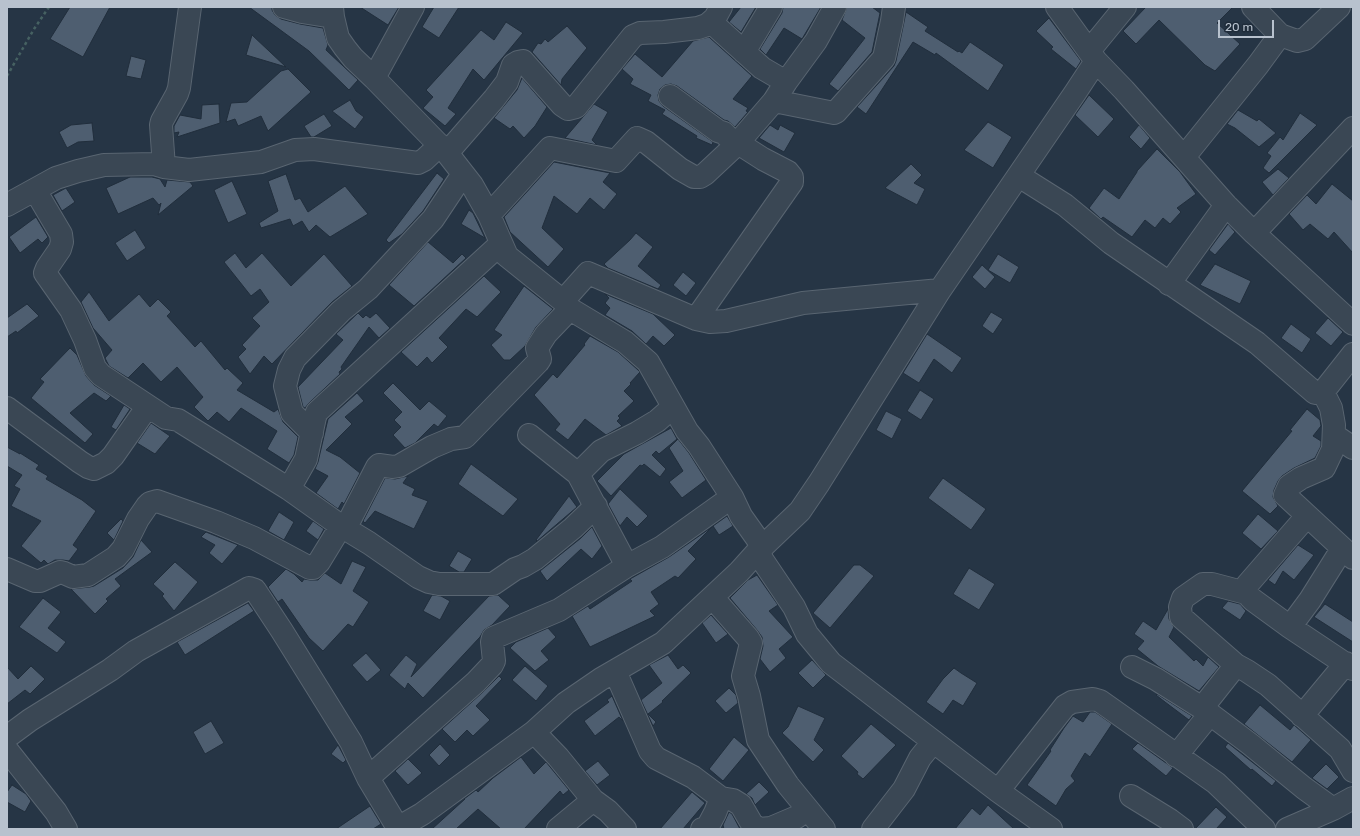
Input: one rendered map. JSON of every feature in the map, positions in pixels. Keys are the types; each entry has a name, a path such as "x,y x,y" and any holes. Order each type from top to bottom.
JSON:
{"street":[{"path":"164,167 161,125 179,88 190,7"},
{"path":"284,7 302,12 332,12 338,38 353,58 444,149 472,186 489,215 507,256"},
{"path":"374,78 413,7"},
{"path":"744,52 771,7"},
{"path":"489,215 550,148 616,161 637,138 646,142 680,169 694,177 700,178 738,144 774,101 816,41 835,7"},
{"path":"774,101 834,113 836,112 884,58 894,7"},
{"path":"1057,7 1093,56 1226,205 1254,233 1353,324"},
{"path":"7,737 30,720 110,670 136,651 249,588 255,590 351,742 368,778 397,828 422,814 534,732 566,703 615,671 663,643 740,572 800,511 940,290 1019,176 1125,7"},
{"path":"1253,7 1280,35 1297,40 1305,39 1339,7"},
{"path":"7,205 56,178 78,170 104,165 146,163 189,170 261,162 295,150 314,149 418,163 444,149 494,100 507,82 513,65 518,62 523,61 562,105 568,109 576,107 632,36 640,33 698,28 706,25 716,14 744,52 762,68 786,82"},
{"path":"1184,157 1258,65 1280,35"},
{"path":"670,96 718,131 724,133 738,144 763,159 788,172 792,177 792,182 696,319"},
{"path":"1254,233 1353,128"},
{"path":"312,433 292,412 285,386 289,370 295,358 341,311 368,289 434,219 463,174"},
{"path":"1019,176 1065,205 1111,243 1257,343 1315,394 1323,392 1353,354"},
{"path":"35,190 61,234 62,242 60,248 47,268 46,273 71,310 86,340 95,368 101,375 166,418 178,420 289,489 418,577 429,582 439,584 493,584 515,569 535,559 573,528 596,506"},
{"path":"1169,284 1226,205"},
{"path":"289,489 306,459 317,412 497,249 567,305 625,342 648,362 687,431 699,446 732,497 760,550 794,607 807,634 831,663 933,742 1051,829"},
{"path":"7,570 35,581 40,581 60,572 73,577 88,575 116,557 123,549 146,506 157,501 216,522 254,538 310,568 315,567 343,527 379,465 393,467 399,466 451,439 465,437 538,362 540,359 537,348 586,275 590,274 696,319 710,322 726,320 803,303 940,290"},
{"path":"1290,627 1347,554 1285,495 1289,486 1301,478 1324,468 1333,450 1334,425 1331,408 1323,392"},
{"path":"10,417 88,467 94,469 106,463 113,456 148,406"},
{"path":"578,474 601,451 657,421 673,407"},
{"path":"529,435 578,474 627,566"},
{"path":"1334,435 1353,448"},
{"path":"368,778 476,682 492,665 494,661 493,638 559,610 627,566 662,547 732,497"},
{"path":"1246,593 1246,585 1307,516"},
{"path":"1302,716 1350,666 1290,627 1253,600 1246,593 1212,584 1203,584 1183,598 1180,607 1181,617 1236,665 1268,685 1302,716 1340,749 1353,772"},
{"path":"712,598 751,643 743,676 749,696 758,740 788,785 824,829"},
{"path":"1176,756 1236,665"},
{"path":"1132,667 1156,679 1206,711 1333,809"},
{"path":"615,671 652,755 693,777 721,798 733,800 741,805 752,824 759,828 771,828 797,817 807,809"},
{"path":"998,791 1065,706 1072,702 1093,699 1100,701 1216,783 1264,829"},
{"path":"534,732 558,757 593,800 608,811 624,829"},
{"path":"873,829 904,789 920,758 933,742"},
{"path":"7,750 56,812 66,829"},
{"path":"1131,796 1182,829"},
{"path":"702,829 707,828 721,798"},
{"path":"1287,829 1333,809 1353,798"},
{"path":"558,829 593,800"}],"path":[{"path":"7,76 34,29 49,7"}],"building":[{"path":"70,7 110,7 83,57 50,39"},
{"path":"249,7 272,7 275,15 281,19 323,28 328,45 326,50 358,80 349,90 309,51"},
{"path":"360,7 399,7 388,25"},
{"path":"434,7 459,7 439,38 422,27"},
{"path":"741,7 756,7 741,32 729,22"},
{"path":"783,7 821,7 802,39 784,28 766,55 760,49 782,13"},
{"path":"847,7 872,7 880,13 872,52 838,91 829,84 865,38 842,20"},
{"path":"1146,7 1233,7 1217,23 1240,44 1215,71 1205,65 1159,20 1136,44 1123,31"},
{"path":"906,12 928,27 925,31 958,52 959,51 962,53 970,42 1004,65 988,91 936,53 935,55 913,42 866,114 857,107 894,66"},
{"path":"1049,18 1081,61 1076,69 1051,49 1053,47 1036,31"},
{"path":"506,22 523,33 484,80 473,69 448,108 456,114 445,126 423,108 433,97 426,90 481,30 494,40"},
{"path":"567,26 587,48 562,79 561,85 532,52 538,43 541,44 545,39 548,42"},
{"path":"252,35 286,67 246,55"},
{"path":"709,37 752,76 733,99 748,108 746,111 748,112 735,127 677,86 671,84 665,85 660,89 658,95 659,101 663,106 713,142 712,145 696,138 697,136 662,114 665,110 648,101 651,95 630,84 633,79 622,69 635,54 662,77 693,41"},
{"path":"131,56 146,60 141,79 126,76"},
{"path":"288,69 311,92 268,131 261,116 238,126 235,119 226,122 231,103 247,102 281,71"},
{"path":"522,78 547,107 535,126 524,138 513,126 510,129 494,118 517,90"},
{"path":"1089,95 1114,119 1098,137 1075,115"},
{"path":"350,100 356,111 364,117 355,129 332,111"},
{"path":"219,104 220,123 177,137 179,132 174,133 174,126 180,115 201,119 202,105"},
{"path":"594,104 608,112 592,140 597,145 565,138"},
{"path":"1238,110 1257,121 1259,119 1276,133 1259,147 1235,128 1227,124"},
{"path":"1300,113 1317,125 1269,173 1263,168 1271,156 1267,153 1280,137 1283,140"},
{"path":"324,114 332,126 314,137 311,137 304,126"},
{"path":"988,122 1012,137 993,168 964,150"},
{"path":"92,123 94,141 78,142 67,148 59,132 71,125"},
{"path":"770,125 778,130 780,125 795,133 784,152 759,138"},
{"path":"1139,125 1150,138 1141,149 1129,137"},
{"path":"1157,149 1180,172 1196,194 1177,208 1181,212 1170,224 1163,218 1155,228 1145,220 1132,237 1103,217 1101,219 1089,208 1104,188 1119,199 1137,171"},
{"path":"554,162 610,173 603,182 617,194 604,210 590,198 577,214 554,196 542,228 564,249 548,267 510,232 504,217"},
{"path":"911,164 922,175 914,183 925,189 917,205 885,188"},
{"path":"1278,169 1289,178 1273,195 1262,182"},
{"path":"437,173 444,179 423,211 402,234 389,243 386,240"},
{"path":"286,174 295,200 300,198 308,212 345,186 368,214 330,237 316,225 309,232 302,221 293,226 290,219 261,228 259,223 278,211 268,181"},
{"path":"130,177 152,177 160,179 165,187 167,180 190,182 193,186 158,215 161,203 159,205 153,198 118,214 106,188"},
{"path":"232,181 247,214 228,223 214,190"},
{"path":"1332,184 1353,201 1353,253 1334,232 1328,239 1310,224 1303,230 1289,214 1307,195 1316,204"},
{"path":"66,188 75,202 62,211 53,195"},
{"path":"469,210 473,213 485,238 461,224"},
{"path":"36,217 48,237 42,243 38,239 20,253 9,237"},
{"path":"1228,224 1235,232 1215,255 1209,250"},
{"path":"135,230 146,248 127,261 115,243"},
{"path":"636,233 653,247 638,266 661,285 658,289 608,268 604,264"},
{"path":"428,242 453,263 462,254 466,258 414,306 389,285"},
{"path":"235,253 246,268 262,253 291,286 324,254 352,286 332,302 272,364 264,356 250,374 238,357 246,349 242,345 260,326 252,318 269,302 260,289 251,296 224,262"},
{"path":"998,254 1019,267 1010,283 988,270"},
{"path":"1215,264 1251,281 1240,304 1200,285"},
{"path":"982,265 995,277 985,289 972,277"},
{"path":"683,272 696,283 686,296 673,285"},
{"path":"484,276 501,292 477,317 466,309 439,338 448,347 432,363 427,357 417,367 401,352"},
{"path":"524,286 553,309 536,327 525,346 510,360 504,360 491,345 502,335 494,330"},
{"path":"89,292 109,321 139,294 150,307 158,299 171,312 167,316 195,347 201,341 225,370 227,368 243,383 237,390 274,412 278,409 283,422 298,437 294,455 289,463 267,449 277,431 241,408 229,422 217,412 208,421 194,407 203,397 177,367 161,382 143,363 128,378 109,366 105,358 112,350 93,328 81,302"},
{"path":"605,294 653,314 675,335 664,346 653,336 646,344 632,331 605,315 610,308 605,303 609,298"},
{"path":"27,304 39,316 17,333 16,331 7,337 7,318"},
{"path":"991,312 1003,319 993,334 982,326"},
{"path":"358,313 363,318 366,315 370,318 376,313 390,328 379,338 369,327 341,367 342,369 339,372 340,374 305,408 303,407 298,387 343,340 336,334"},
{"path":"1328,318 1343,332 1331,346 1315,333"},
{"path":"1291,324 1311,339 1302,353 1281,338"},
{"path":"927,334 962,358 952,373 934,359 919,383 903,373"},
{"path":"590,336 618,352 640,372 624,391 634,401 618,416 620,418 617,421 622,426 606,435 585,419 568,440 555,430 560,424 534,395 553,374 557,378 585,345 584,344"},
{"path":"70,348 77,355 86,376 94,385 111,396 106,401 94,393 70,413 93,434 85,443 31,398 44,382 40,379"},
{"path":"393,383 420,410 429,401 447,416 438,427 434,424 415,443 405,448 393,435 401,427 394,420 402,412 383,393"},
{"path":"920,390 934,399 921,420 907,411"},
{"path":"357,393 364,401 345,417 352,424 326,450 340,457 360,473 344,504 342,502 338,509 316,493 328,476 315,469 328,419"},
{"path":"124,405 130,409 116,430 111,427"},
{"path":"1307,409 1320,420 1321,426 1313,436 1321,441 1321,446 1315,458 1294,468 1282,476 1278,481 1273,497 1278,506 1270,514 1242,491 1292,431 1290,430"},
{"path":"886,411 902,419 892,439 876,430"},
{"path":"151,423 170,436 155,454 137,443"},
{"path":"671,428 677,439 659,454 656,451 652,455 666,469 660,477 644,464 642,466 640,465 611,496 597,481 624,454"},
{"path":"678,439 706,480 682,498 669,482 683,471 669,448"},
{"path":"7,447 39,465 36,469 48,476 46,479 82,500 96,511 73,545 78,549 69,561 55,560 48,564 44,560 41,563 21,546 41,521 11,506 20,489 14,486 22,475 7,466"},
{"path":"471,464 518,499 503,516 458,484"},
{"path":"408,476 403,483 415,489 412,495 428,501 414,529 375,511 365,523 363,521 385,478 395,479"},
{"path":"943,478 986,509 971,530 928,498"},
{"path":"620,489 648,516 637,527 627,517 620,526 608,504"},
{"path":"569,496 577,507 536,542 536,540"},
{"path":"279,512 294,522 284,540 268,531"},
{"path":"1258,514 1278,531 1261,549 1242,533"},
{"path":"727,516 733,526 719,535 713,526"},
{"path":"121,519 123,521 114,540 107,533"},
{"path":"313,521 324,529 318,540 306,531"},
{"path":"592,527 602,546 592,559 581,549 547,581 540,571 581,538"},
{"path":"712,527 688,551 696,559 678,578 675,576 651,592 659,604 650,611 655,616 590,647 572,616 588,606 590,609 632,581 630,579 669,557"},
{"path":"206,532 238,545 222,564 209,553 215,545 201,537"},
{"path":"141,540 152,552 115,579 121,586 106,599 108,601 95,614 71,589 94,586 123,568 133,557"},
{"path":"1298,545 1314,555 1294,580 1283,571 1275,585 1268,580"},
{"path":"458,551 472,559 464,572 459,572 449,566"},
{"path":"352,561 366,567 353,591 369,602 353,627 348,624 323,651 309,638 282,599 278,602 268,587 286,569 302,582 304,579 318,580 325,573 341,584"},
{"path":"175,562 198,582 174,611 162,596 164,594 153,584"},
{"path":"854,565 860,565 874,576 830,628 813,613"},
{"path":"969,568 995,584 979,610 953,594"},
{"path":"757,575 778,605 769,611 793,637 779,649 786,658 770,672 760,659 763,646 762,637 730,598 748,580"},
{"path":"432,595 441,596 450,601 440,620 423,611"},
{"path":"498,595 510,606 492,625 484,630 480,637 423,698 408,683 405,689 389,675 406,655 417,664 411,677 489,596"},
{"path":"43,598 61,612 48,628 66,642 57,653 19,627"},
{"path":"1228,601 1240,604 1246,611 1240,620 1222,608"},
{"path":"248,603 254,611 185,655 177,642"},
{"path":"1325,604 1353,622 1353,642 1314,617"},
{"path":"1168,609 1169,619 1174,627 1169,637 1194,661 1196,659 1203,666 1208,657 1219,667 1199,691 1158,666 1137,649 1144,641 1134,634 1143,621 1156,630"},
{"path":"711,615 728,634 716,643 702,623"},
{"path":"548,628 556,637 541,651 549,660 535,671 510,648 516,642"},
{"path":"366,653 381,670 367,682 352,665"},
{"path":"668,655 678,669 683,665 691,673 662,701 663,702 648,714 656,722 653,726 641,700 662,683 649,665"},
{"path":"812,660 826,675 813,688 798,673"},
{"path":"31,666 45,679 30,694 25,690 7,704 7,667 18,679"},
{"path":"525,666 548,686 536,701 512,680"},
{"path":"954,668 977,683 963,706 953,700 943,714 926,702 943,679"},
{"path":"499,676 502,679 476,706 490,720 473,736 467,730 455,742 442,729"},
{"path":"729,688 736,695 738,703 726,713 715,701"},
{"path":"1157,694 1192,716 1189,720 1156,695"},
{"path":"612,696 623,721 619,717 595,736 584,721 609,702 607,700"},
{"path":"1260,705 1290,730 1294,725 1311,740 1292,762 1244,724"},
{"path":"798,706 825,718 814,740 824,750 813,762 782,733 788,727"},
{"path":"1090,712 1095,712 1112,724 1090,757 1085,753 1071,776 1075,781 1066,789 1056,806 1027,785 1073,716 1083,722"},
{"path":"211,721 224,743 205,754 193,732"},
{"path":"871,724 896,745 863,779 857,774 858,772 841,756"},
{"path":"734,737 749,750 723,781 709,769"},
{"path":"1138,743 1173,768 1166,776 1132,749"},
{"path":"1228,743 1276,781 1272,786 1225,747"},
{"path":"440,744 450,755 439,766 429,755"},
{"path":"338,745 346,760 343,763 331,754"},
{"path":"521,757 534,774 546,762 569,790 563,795 560,791 524,829 501,829 478,809 456,829 432,829 464,799 476,790 478,792 493,778"},
{"path":"408,759 422,773 408,785 395,771"},
{"path":"598,761 610,775 597,785 585,771"},
{"path":"1326,764 1339,777 1327,789 1312,778"},
{"path":"759,782 769,792 755,805 752,798 746,794"},
{"path":"12,785 26,794 31,801 25,812 7,802 7,792"},
{"path":"692,792 705,803 683,829 660,829"},
{"path":"988,805 1014,829 955,829 972,808 980,815"},
{"path":"370,806 381,824 373,829 336,829"},
{"path":"1216,807 1227,817 1216,829 1195,829"},
{"path":"729,812 732,814 740,829 724,829 723,825"}]}
